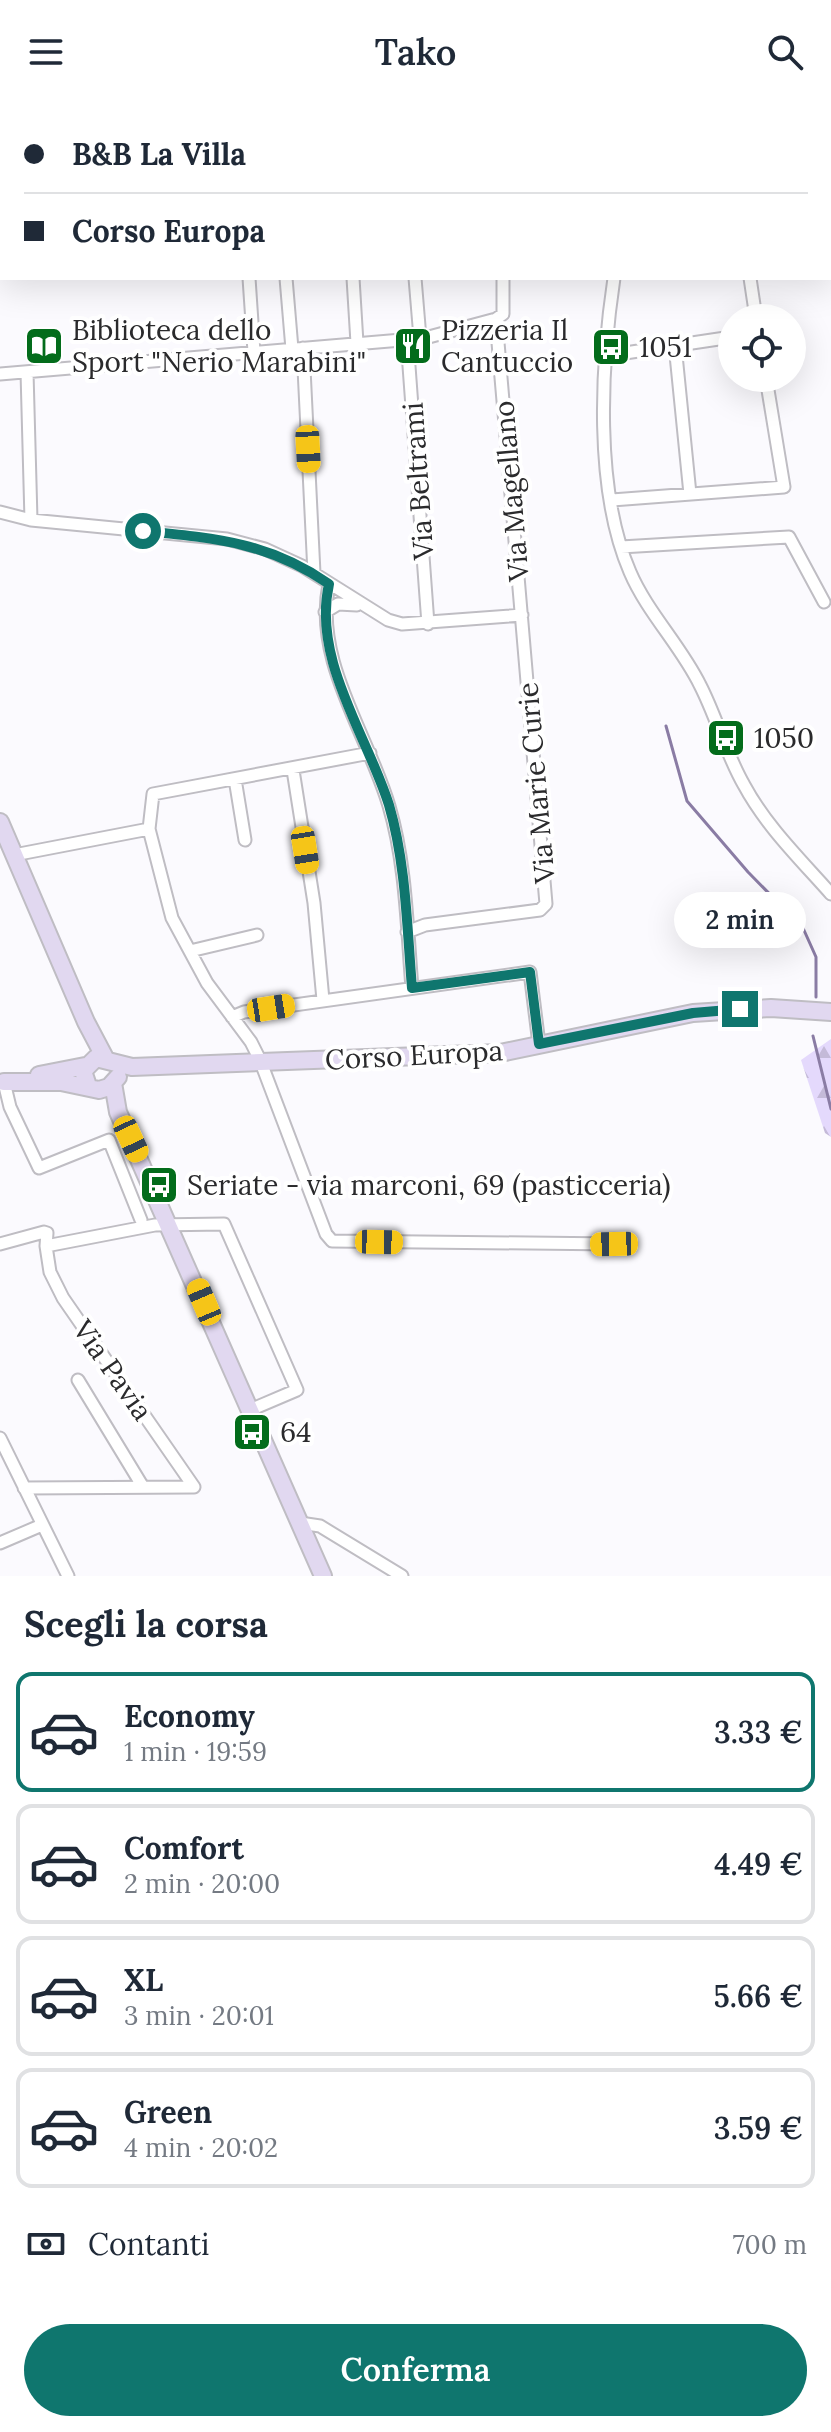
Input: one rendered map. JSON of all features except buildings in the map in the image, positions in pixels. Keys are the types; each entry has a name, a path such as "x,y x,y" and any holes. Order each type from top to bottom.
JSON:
{"street":[{"path":"249,280 254,352"},
{"path":"286,280 298,349 314,573"},
{"path":"353,280 357,343"},
{"path":"415,280 420,338"},
{"name":"Via Magellano","path":"503,280 503,314 496,319 522,615"},
{"path":"614,280 605,356 612,500 621,547 631,575 700,685 756,806 831,894"},
{"path":"750,280 754,304"},
{"path":"0,374 420,338 496,319"},
{"name":"Via Beltrami","path":"407,339 428,624"},
{"path":"605,356 718,339"},
{"path":"675,345 690,494"},
{"path":"27,372 31,520"},
{"path":"612,500 784,487 768,392"},
{"path":"0,512 31,520 227,539 265,549 314,573 388,620 428,624 522,615"},
{"path":"621,547 789,537 824,602"},
{"path":"329,584 325,612 332,659 389,808 412,988"},
{"path":"325,612 338,604 363,606"},
{"name":"Via Marie Curie","path":"407,932 425,925 540,910 546,904 522,615"},
{"path":"370,753 293,770 153,794 149,829 172,918 207,983 260,1060 332,1241 614,1244"},
{"path":"293,770 314,903 323,1000"},
{"path":"235,779 245,840"},
{"path":"0,822 92,1035 108,1060 104,1084 170,1224 323,1576"},
{"path":"14,855 149,829"},
{"path":"190,951 257,935"},
{"path":"232,1017 244,1012 323,1000 530,972 539,1044"},
{"name":"Corso Europa","path":"2,1083 108,1060 132,1067 500,1053 693,1013 740,1009 831,1012"},
{"path":"92,1035 83,1076 104,1084"},
{"path":"132,1067 104,1084 2,1083 39,1168 109,1140 141,1220"},
{"path":"0,1244 44,1232 47,1233 46,1246 170,1224 224,1224 297,1390 250,1410"},
{"name":"Via Pavia","path":"46,1246 50,1272 63,1298 194,1487 143,1487"},
{"path":"78,1380 143,1487"},
{"path":"0,1438 40,1525 68,1576"},
{"path":"24,1488 143,1487"},
{"path":"300,1523 320,1526 402,1576"},
{"path":"0,1543 40,1525"}],"green space":[{"path":"831,1039 831,1137 825,1133 801,1060"}],"waterway":[{"path":"666,726 687,801 748,872 803,928 816,957 816,997"},
{"path":"813,1036 831,1109"}],"place":[{"name":"Biblioteca dello Sport \"Nerio Marabini\"","path":"44,346"},
{"name":"Pizzeria Il Cantuccio","path":"413,346"},
{"name":"1051","path":"611,347"},
{"name":"1050","path":"726,738"},
{"name":"Seriate - via marconi, 69 (pasticceria)","path":"159,1185"},
{"name":"64","path":"252,1432"}],"route":[{"path":"143,531 227,539 265,549 302,566 329,584 325,612 332,659 389,808 399,862 412,988 530,972 539,1044 693,1013 740,1009"}]}
